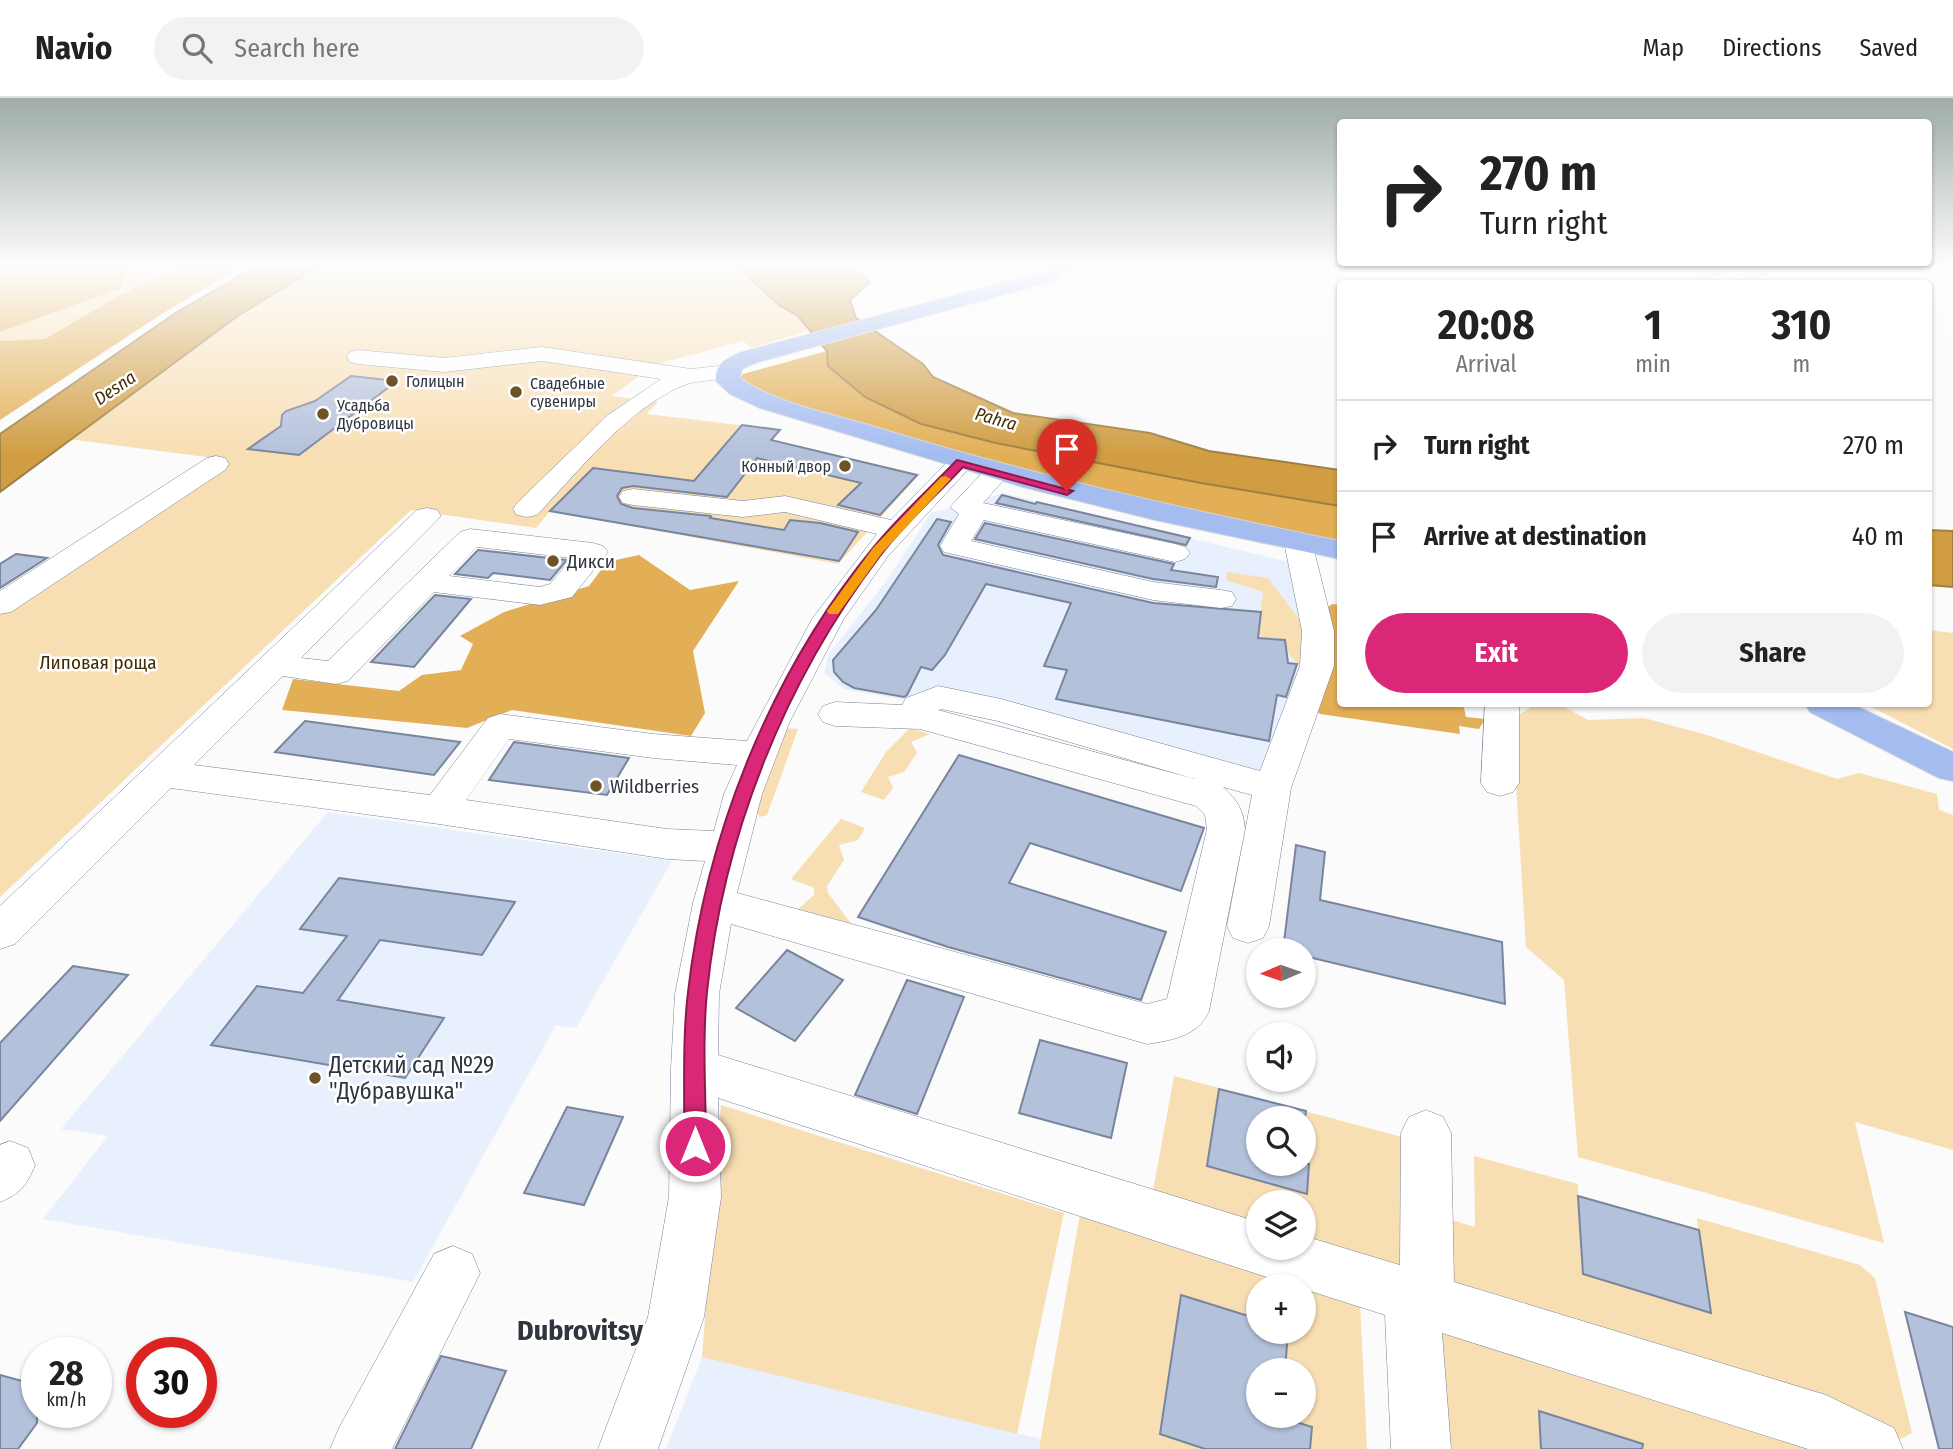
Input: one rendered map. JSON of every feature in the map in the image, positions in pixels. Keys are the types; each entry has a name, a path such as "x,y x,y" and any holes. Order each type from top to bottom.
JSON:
{"main road":[{"path":"851,329 757,354 734,364 727,372 728,381 748,393 961,463 1315,554"},
{"path":"1829,707 1953,768"}],"street":[{"path":"359,357 444,365 542,354 690,376 727,372"},
{"path":"527,509 590,446 643,400 657,389 690,376"},
{"path":"628,1449 676,1317 695,1197 694,1069 697,994 713,902 727,847 759,754 796,675 828,619 895,530 961,463"},
{"path":"0,605 216,464"},
{"path":"997,473 964,507 1175,554"},
{"path":"633,497 743,509 785,504 895,530"},
{"path":"976,509 954,545 1153,591 1222,598"},
{"path":"0,932 426,516"},
{"path":"1248,926 1272,788 1317,666 1315,554"},
{"path":"273,664 336,673 426,582"},
{"path":"907,716 938,697 1001,709 1272,788"},
{"path":"1500,783 1502,707"},
{"path":"713,902 1147,1024 1169,1021 1187,1011 1226,829 1224,810 1209,796 907,716 835,715"},
{"path":"439,810 500,726 759,754"},
{"path":"654,778 672,746"},
{"path":"161,774 394,812 439,810 537,833 690,847 727,847"},
{"path":"694,1069 1105,1202 1419,1297 1843,1441"},
{"path":"1419,1297 1426,1133"},
{"path":"360,1449 453,1273"}],"lane":[{"path":"1419,1297 1421,1449"}],"shaded area":[{"path":"62,329 139,329 0,420 0,341 45,339"},
{"path":"827,351 828,366 865,397 921,424 996,443 1201,483 1337,506 1337,549 1164,515 734,386 743,374"},
{"path":"1004,493 1293,563 1308,631 1305,664 1255,792 942,707 844,689 824,673 828,655 888,579 931,513"},
{"path":"639,555 690,590 739,581 693,651 705,713 691,736 512,710 467,728 282,710 293,679 399,691 422,675 461,670 473,644 460,636 504,612 589,586 607,562"},
{"path":"1332,604 1337,605 1337,707 1464,707 1466,717 1485,719 1479,729 1459,726 1460,734 1320,714 1315,709 1324,610"},
{"name":"Детский сад №29 \"Дубравушка\"","path":"328,812 672,861 576,1028 556,1025 413,1282 43,1219 108,1136 61,1129"},
{"path":"702,1357 1041,1439 1039,1449 666,1449"}],"green space":[{"path":"8,329 62,329 45,339 0,341 0,332"},
{"name":"Усадьба Дубровицы","path":"220,329 807,329 808,331 751,348 743,341 654,365 612,396 658,402 647,414 780,430 772,441 920,474 838,564 550,511 536,528 411,510 0,897 0,598 214,458 68,439"},
{"path":"1227,572 1268,578 1308,631 1305,664 1297,664 1286,649 1285,640 1258,636 1263,592 1226,580"},
{"path":"1932,630 1953,633 1953,749 1872,707 1932,707"},
{"path":"1531,707 1564,707 1588,720 1644,718 1707,735 1837,779 1859,773 1937,794 1939,810 1953,815 1953,1150 1855,1122 1884,1243 1578,1157 1564,980 1526,947 1512,719"},
{"path":"784,728 798,729 767,815 760,817 752,808"},
{"path":"910,728 930,734 911,742 917,753 904,772 888,777 893,788 884,800 861,792 886,752"},
{"path":"841,819 865,828 858,840 839,845 844,860 827,886 828,893 856,930 795,912 814,895 814,888 791,879"},
{"path":"1174,1076 1286,1106 1246,1106 1246,1176 1316,1176 1316,1114 1413,1140 1413,1276 1316,1246 1316,1190 1246,1190 1246,1225 1152,1196"},
{"path":"721,1105 1064,1213 1017,1434 702,1357"},
{"path":"1474,1156 1578,1184 1578,1196 1698,1230 1697,1218 1860,1265 1875,1278 1912,1433 1899,1440 1426,1287 1426,1212 1475,1227"},
{"path":"1080,1214 1271,1274 1246,1274 1246,1344 1316,1344 1316,1288 1360,1302 1367,1449 1039,1449"},
{"path":"1429,1315 1787,1428 1805,1449 1438,1449"}],"water":[{"name":"Desna","path":"152,329 220,329 0,492 0,434"},
{"name":"Pahra","path":"809,329 872,329 923,364 933,377 1013,413 1150,433 1209,451 1337,470 1337,506 1201,483 996,443 921,424 865,397 828,366 827,351"},
{"path":"1932,530 1953,531 1953,587 1932,585"}],"building":[{"path":"351,376 397,381 299,455 248,449 281,426 282,415 286,411 315,401"},
{"path":"742,425 780,430 771,440 917,475 880,515 838,505 861,483 757,458 727,497 633,486 622,488 617,496 621,504 633,508 711,516 710,518 784,530 790,520 820,523 858,532 839,561 550,511 593,468 694,481"},
{"path":"1002,495 1190,538 1186,545 996,503"},
{"path":"937,519 951,522 938,545 943,555 1153,603 1261,612 1258,638 1285,640 1288,663 1297,664 1286,697 1277,695 1269,741 1056,699 1067,670 1044,666 1071,603 986,584 945,655 932,670 921,667 907,695 904,697 854,688 843,682 834,672 833,660 876,610"},
{"path":"985,523 1174,564 1171,570 1218,577 1216,587 1153,579 975,539"},
{"path":"478,550 567,560 550,580 493,573 488,578 455,574"},
{"path":"16,554 47,558 0,588 0,564"},
{"path":"435,595 471,599 414,667 371,662"},
{"path":"305,721 460,742 434,775 275,752"},
{"path":"514,742 629,758 607,795 489,780"},
{"path":"959,755 1204,828 1181,891 1030,843 1009,883 1166,932 1141,1000 948,947 858,917"},
{"path":"1296,845 1325,852 1320,900 1502,942 1505,1004 1316,959 1316,938 1284,938"},
{"path":"339,878 515,902 482,955 380,940 338,1000 444,1018 405,1078 211,1045 257,986 303,993 347,936 300,929"},
{"path":"787,950 843,980 795,1041 736,1008"},
{"path":"73,966 128,975 0,1121 0,1043"},
{"path":"907,980 964,997 917,1114 855,1095"},
{"path":"1040,1040 1127,1063 1111,1138 1019,1113"},
{"path":"1219,1089 1286,1106 1246,1106 1246,1176 1308,1176 1307,1190 1293,1190 1207,1166"},
{"path":"567,1107 623,1117 584,1205 524,1193"},
{"path":"1578,1196 1699,1230 1711,1313 1583,1274"},
{"path":"1181,1295 1246,1315 1246,1344 1287,1344 1286,1358 1246,1358 1246,1428 1312,1428 1310,1449 1205,1449 1160,1434"},
{"path":"1905,1312 1953,1327 1953,1449 1939,1449"},
{"path":"441,1356 506,1371 471,1449 395,1449"},
{"path":"0,1375 21,1381 21,1428 33,1428 18,1449 0,1449"},
{"path":"1539,1411 1643,1444 1642,1449 1541,1449"}],"slow traffic":[{"path":"833,611 878,550 945,479"}],"place":[{"name":"Голицын","path":"392,381"},
{"name":"Свадебные сувениры","path":"516,392"},
{"name":"Усадьба Дубровицы","path":"323,414"},
{"name":"Конный двор","path":"845,466"},
{"name":"Дикси","path":"553,561"},
{"name":"Wildberries","path":"596,786"},
{"name":"Детский сад №29 \"Дубравушка\"","path":"315,1078"}],"district":[{"name":"Dubrovitsy","path":"580,1330"}],"route":[{"path":"695,1146 697,994 706,937 727,847 743,794 773,721 796,675 828,619 878,550 961,463 1067,491"}],"park label":[{"name":"Липовая роща","path":"98,662"}]}
